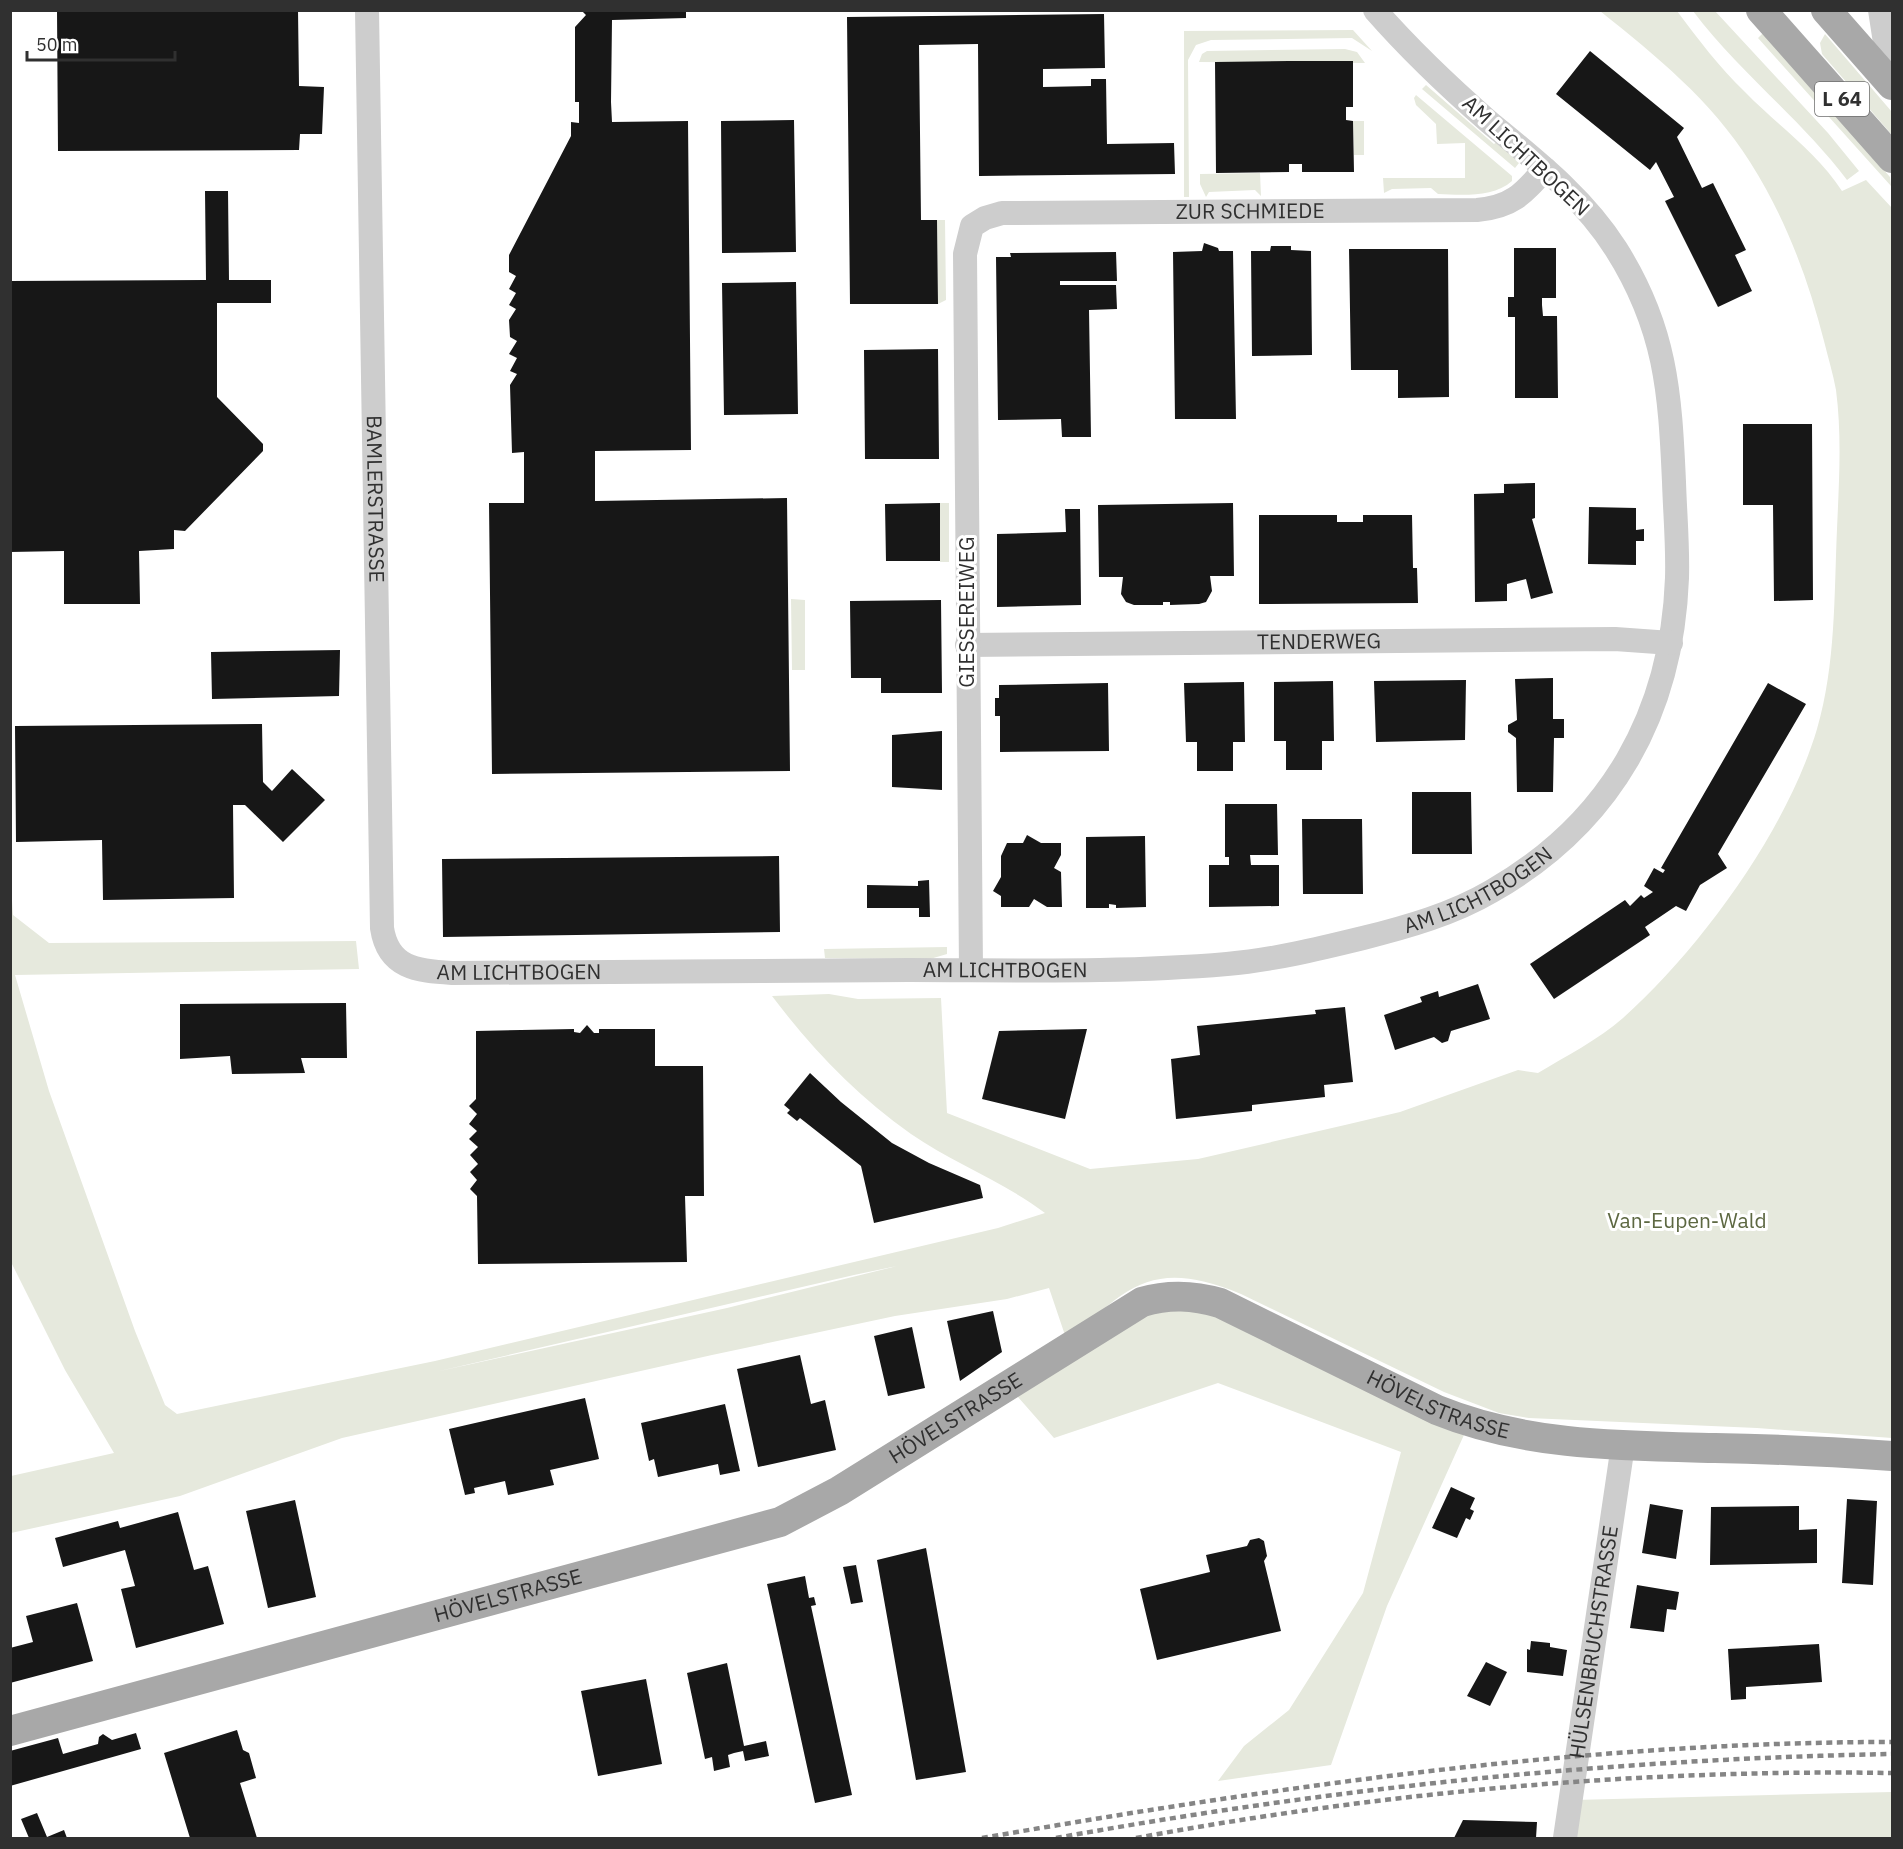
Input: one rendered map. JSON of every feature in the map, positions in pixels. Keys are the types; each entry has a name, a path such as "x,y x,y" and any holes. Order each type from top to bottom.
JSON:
{"main road":[{"name":"L 64","path":"1761,10 1893,158"},
{"name":"L 64","path":"1826,10 1887,79"},
{"name":"HÖVELSTRASSE","path":"10,1731 780,1522 834,1494 1142,1302 1154,1299 1191,1296 1220,1303 1467,1422 1522,1436 1623,1445 1893,1456"}],"street":[{"name":"BAMLERSTRASSE","path":"367,10 381,908 384,940 388,949 402,963 418,970"},
{"name":"AM LICHTBOGEN","path":"418,970 452,973 971,970 1077,969 1232,963 1298,953 1375,935 1432,918 1488,894 1534,865 1581,823 1603,799 1639,742 1655,707 1671,644 1677,570 1672,416 1661,350 1643,300 1614,246 1584,207 1545,169 1441,77 1376,10"},
{"path":"1880,10 1886,50 1887,79"},
{"name":"ZUR SCHMIEDE","path":"965,254 972,226 985,218 1002,213 1477,210 1500,206 1517,198 1545,169"},
{"name":"GIESSEREIWEG","path":"965,254 971,970"},
{"name":"TENDERWEG","path":"968,645 1615,639 1671,644"},
{"name":"HÜLSENBRUCHSTRASSE","path":"1565,1839 1623,1445"}],"green space":[{"name":"Van-Eupen-Wald","path":"1600,11 1677,11 1726,73 1809,151 1842,191 1866,180 1892,208 1892,1438 1757,1428 1529,1418 1499,1413 1444,1392 1241,1294 1186,1278 1164,1278 1145,1283 1126,1292 1068,1344 1049,1288 1007,1299 895,1316 342,1438 180,1496 11,1533 11,1476 114,1453 65,1370 11,1262 11,886 13,915 49,943 356,941 359,969 15,975 49,1091 135,1331 165,1405 177,1414 435,1361 998,1228 1045,1213 1013,1192 927,1144 891,1119 853,1087 819,1053 772,996 829,994 858,999 941,998 947,1113 1090,1169 1198,1159 1400,1112 1518,1070 1538,1073 1593,1041 1623,1018 1682,958 1738,885 1785,807 1803,768 1817,729 1831,655 1839,442 1836,390 1818,317 1785,226 1763,183 1735,140 1700,99 1662,62","holes":["897,1266 727,1308 435,1372"]},
{"path":"1693,11 1715,11 1828,133 1859,171 1847,180 1810,136 1730,55"},
{"path":"1353,30 1372,51 1352,38 1211,40 1196,45 1188,60 1189,197 1184,197 1184,31"},
{"path":"1763,33 1890,177 1891,186 1758,38"},
{"path":"1825,34 1892,112 1892,135 1822,54 1820,43"},
{"path":"1345,49 1357,52 1365,63 1199,62 1202,54 1207,51"},
{"path":"1426,85 1494,144 1499,140 1514,154 1519,163 1515,168 1422,89"},
{"path":"1416,95 1512,176 1512,181 1496,190 1476,194 1438,194 1431,188 1392,189 1384,193 1383,178 1465,178 1465,143 1437,144 1436,124 1416,105 1414,98"},
{"path":"1353,121 1364,121 1364,155 1354,155"},
{"path":"1260,173 1261,196 1255,190 1209,192 1206,197 1200,184 1200,174"},
{"path":"937,220 945,220 946,300 938,304"},
{"path":"940,503 949,503 949,562 940,562"},
{"path":"791,599 805,600 805,670 792,670"},
{"path":"947,947 947,954 930,959 825,958 824,949"},
{"path":"1191,1299 1468,1426 1387,1606 1331,1765 1218,1781 1244,1746 1289,1710 1363,1593 1401,1452 1218,1383 1054,1438 1011,1389 1144,1305"},
{"path":"1892,1792 1892,1838 1569,1838 1574,1800"}],"building":[{"path":"57,10 298,10 299,86 324,87 322,134 300,134 299,150 58,151"},
{"path":"581,10 686,10 686,18 612,20 611,102 612,122 688,121 691,450 595,451 595,501 787,498 790,771 492,774 489,503 524,503 524,452 512,453 510,385 517,374 510,371 517,358 509,354 517,341 510,337 509,320 516,309 509,305 516,293 509,289 516,276 509,272 509,255 571,136 571,122 579,123 579,102 575,102 575,27 586,15"},
{"path":"1104,14 1105,68 1043,69 1043,87 1091,86 1091,79 1106,79 1107,144 1174,143 1175,174 979,176 978,44 919,45 921,220 937,220 938,304 850,304 847,17"},
{"path":"1590,51 1684,128 1677,137 1702,188 1713,183 1746,250 1735,255 1752,291 1718,307 1665,201 1674,197 1656,162 1650,170 1556,94"},
{"path":"1353,61 1353,107 1346,107 1346,120 1353,121 1354,172 1302,172 1302,164 1289,164 1289,172 1216,173 1215,62"},
{"path":"794,120 796,252 722,253 721,121"},
{"path":"205,191 228,191 229,280 271,280 271,303 217,303 217,397 263,444 263,451 185,531 174,530 174,549 139,551 140,604 64,604 64,551 10,552 10,281 206,280"},
{"path":"1204,243 1218,248 1219,251 1233,251 1236,419 1175,419 1173,252 1202,251"},
{"path":"1271,246 1291,246 1291,250 1311,251 1312,355 1252,356 1251,251 1270,251"},
{"path":"1514,248 1556,248 1556,298 1542,298 1542,305 1543,316 1557,316 1558,398 1515,398 1515,317 1508,317 1508,297 1514,297"},
{"path":"1349,249 1448,249 1449,397 1398,398 1398,370 1351,370"},
{"path":"1116,252 1117,281 1060,281 1060,285 1116,285 1117,309 1089,310 1091,437 1062,437 1061,419 998,420 996,257 1011,257 1010,253"},
{"path":"796,282 798,414 724,415 722,283"},
{"path":"938,349 939,459 865,459 864,350"},
{"path":"1743,424 1812,424 1813,600 1774,601 1773,505 1743,505"},
{"path":"1535,483 1535,518 1532,519 1553,593 1531,599 1526,579 1507,584 1507,601 1475,602 1474,494 1504,493 1504,484"},
{"path":"940,503 940,561 886,561 885,504"},
{"path":"1233,503 1234,576 1210,576 1212,591 1206,602 1134,605 1126,602 1121,594 1123,577 1099,577 1098,505"},
{"path":"1589,507 1636,508 1636,530 1644,529 1644,541 1636,541 1636,565 1588,564"},
{"path":"1065,509 1080,509 1081,605 997,607 997,534 1066,532"},
{"path":"1259,515 1337,515 1337,522 1363,522 1363,515 1412,515 1413,568 1417,568 1418,603 1259,604"},
{"path":"941,600 942,693 881,693 881,678 851,678 850,601"},
{"path":"340,650 339,696 212,699 211,652"},
{"path":"1553,678 1553,719 1564,719 1564,738 1554,738 1553,792 1517,792 1516,738 1508,732 1508,725 1517,720 1515,679"},
{"path":"1466,680 1465,740 1376,742 1374,681"},
{"path":"1333,681 1334,741 1322,741 1322,770 1286,770 1286,741 1274,741 1274,682"},
{"path":"1244,682 1245,742 1233,742 1233,771 1197,771 1197,742 1186,742 1184,683"},
{"path":"1108,683 1109,751 1000,752 1000,716 995,716 995,698 999,698 999,685"},
{"path":"1768,683 1806,704 1718,854 1727,868 1700,885 1686,911 1676,906 1645,927 1650,935 1554,999 1530,964 1625,900 1630,906 1641,895 1644,898 1653,892 1644,886 1654,868 1663,873 1665,870 1661,868"},
{"path":"262,724 263,782 272,791 292,769 325,800 283,842 245,805 233,805 234,898 103,900 102,840 16,842 15,726"},
{"path":"942,731 942,790 892,787 892,735"},
{"path":"1412,792 1471,792 1472,854 1412,854"},
{"path":"1225,804 1277,804 1278,855 1250,855 1251,865 1279,865 1279,906 1209,907 1209,865 1229,865 1229,857 1225,857"},
{"path":"1302,819 1362,819 1363,894 1303,894"},
{"path":"1027,835 1041,843 1061,843 1061,855 1054,868 1061,872 1062,907 1047,907 1034,899 1029,907 1001,907 1001,896 993,891 1001,877 1001,856 1007,843 1023,843"},
{"path":"1145,836 1146,907 1116,908 1116,905 1109,904 1109,908 1086,908 1086,837"},
{"path":"779,856 780,932 443,937 442,859"},
{"path":"929,880 930,917 919,917 919,908 867,908 867,885 918,886 918,881"},
{"path":"1478,984 1490,1019 1451,1031 1448,1041 1442,1043 1434,1037 1395,1050 1384,1015 1422,1002 1420,997 1438,991 1439,997"},
{"path":"346,1003 347,1058 301,1058 305,1073 232,1074 230,1056 180,1059 180,1004"},
{"path":"1345,1007 1353,1082 1324,1085 1325,1097 1252,1105 1252,1111 1176,1119 1171,1059 1200,1055 1197,1026 1316,1014 1315,1010"},
{"path":"587,1025 594,1033 599,1033 599,1029 655,1029 655,1066 703,1066 704,1196 685,1196 687,1262 478,1264 477,1196 470,1189 477,1180 470,1172 478,1164 470,1155 478,1147 469,1139 477,1131 469,1124 477,1114 469,1106 476,1099 476,1031 574,1029 574,1032 580,1033"},
{"path":"1087,1029 1065,1119 982,1099 999,1031"},
{"path":"810,1073 841,1102 892,1143 929,1163 980,1185 983,1198 874,1223 861,1166 800,1118 797,1121 787,1113 790,1110 784,1105"},
{"path":"993,1311 1002,1352 960,1381 947,1321"},
{"path":"912,1327 925,1388 888,1396 874,1336"},
{"path":"800,1355 811,1404 825,1400 836,1450 758,1467 737,1369"},
{"path":"585,1398 599,1459 550,1470 554,1485 508,1495 505,1481 474,1488 475,1493 465,1495 449,1429"},
{"path":"725,1404 740,1471 720,1475 718,1464 658,1477 654,1459 649,1461 641,1423"},
{"path":"1451,1487 1475,1498 1470,1509 1474,1511 1470,1520 1466,1518 1457,1538 1432,1528"},
{"path":"1847,1499 1877,1501 1873,1585 1842,1583"},
{"path":"295,1500 316,1597 268,1608 246,1511"},
{"path":"1650,1504 1683,1510 1676,1559 1642,1553"},
{"path":"1799,1506 1799,1530 1817,1529 1817,1563 1710,1565 1711,1507"},
{"path":"178,1512 194,1570 208,1566 224,1624 136,1648 121,1589 135,1586 125,1550 63,1567 55,1538 118,1521 120,1528"},
{"path":"1259,1538 1264,1541 1267,1556 1264,1561 1281,1631 1157,1660 1140,1589 1210,1572 1206,1555 1247,1546 1250,1540"},
{"path":"926,1548 966,1772 916,1780 877,1560"},
{"path":"856,1565 863,1602 851,1604 843,1567"},
{"path":"805,1576 809,1598 814,1597 816,1605 811,1606 852,1795 815,1803 767,1584"},
{"path":"1637,1585 1679,1592 1676,1610 1667,1609 1664,1632 1630,1628"},
{"path":"77,1603 93,1661 10,1683 10,1648 33,1642 26,1616"},
{"path":"1531,1641 1550,1643 1550,1647 1567,1650 1563,1676 1527,1672 1527,1649 1530,1650"},
{"path":"1819,1644 1822,1682 1746,1687 1746,1699 1731,1700 1728,1649"},
{"path":"1486,1662 1507,1672 1490,1706 1467,1696"},
{"path":"727,1663 744,1746 766,1741 769,1756 745,1761 743,1751 734,1753 728,1755 730,1767 714,1771 712,1757 705,1759 687,1673"},
{"path":"646,1679 662,1764 598,1776 581,1691"},
{"path":"237,1730 243,1750 249,1753 256,1778 240,1783 257,1838 190,1838 164,1753"},
{"path":"136,1733 141,1749 10,1786 10,1751 58,1738 63,1754 98,1744 99,1737 103,1734 112,1740"},
{"path":"37,1813 47,1837 64,1830 67,1838 29,1838 21,1819"},
{"path":"1463,1820 1537,1822 1536,1838 1454,1838"}],"railway":[{"path":"982,1838 1208,1801 1435,1770 1663,1750 1777,1744 1892,1742"},
{"path":"1056,1838 1264,1804 1472,1779 1682,1762 1892,1754"},
{"path":"1136,1838 1323,1808 1512,1787 1702,1775 1892,1773"}]}
